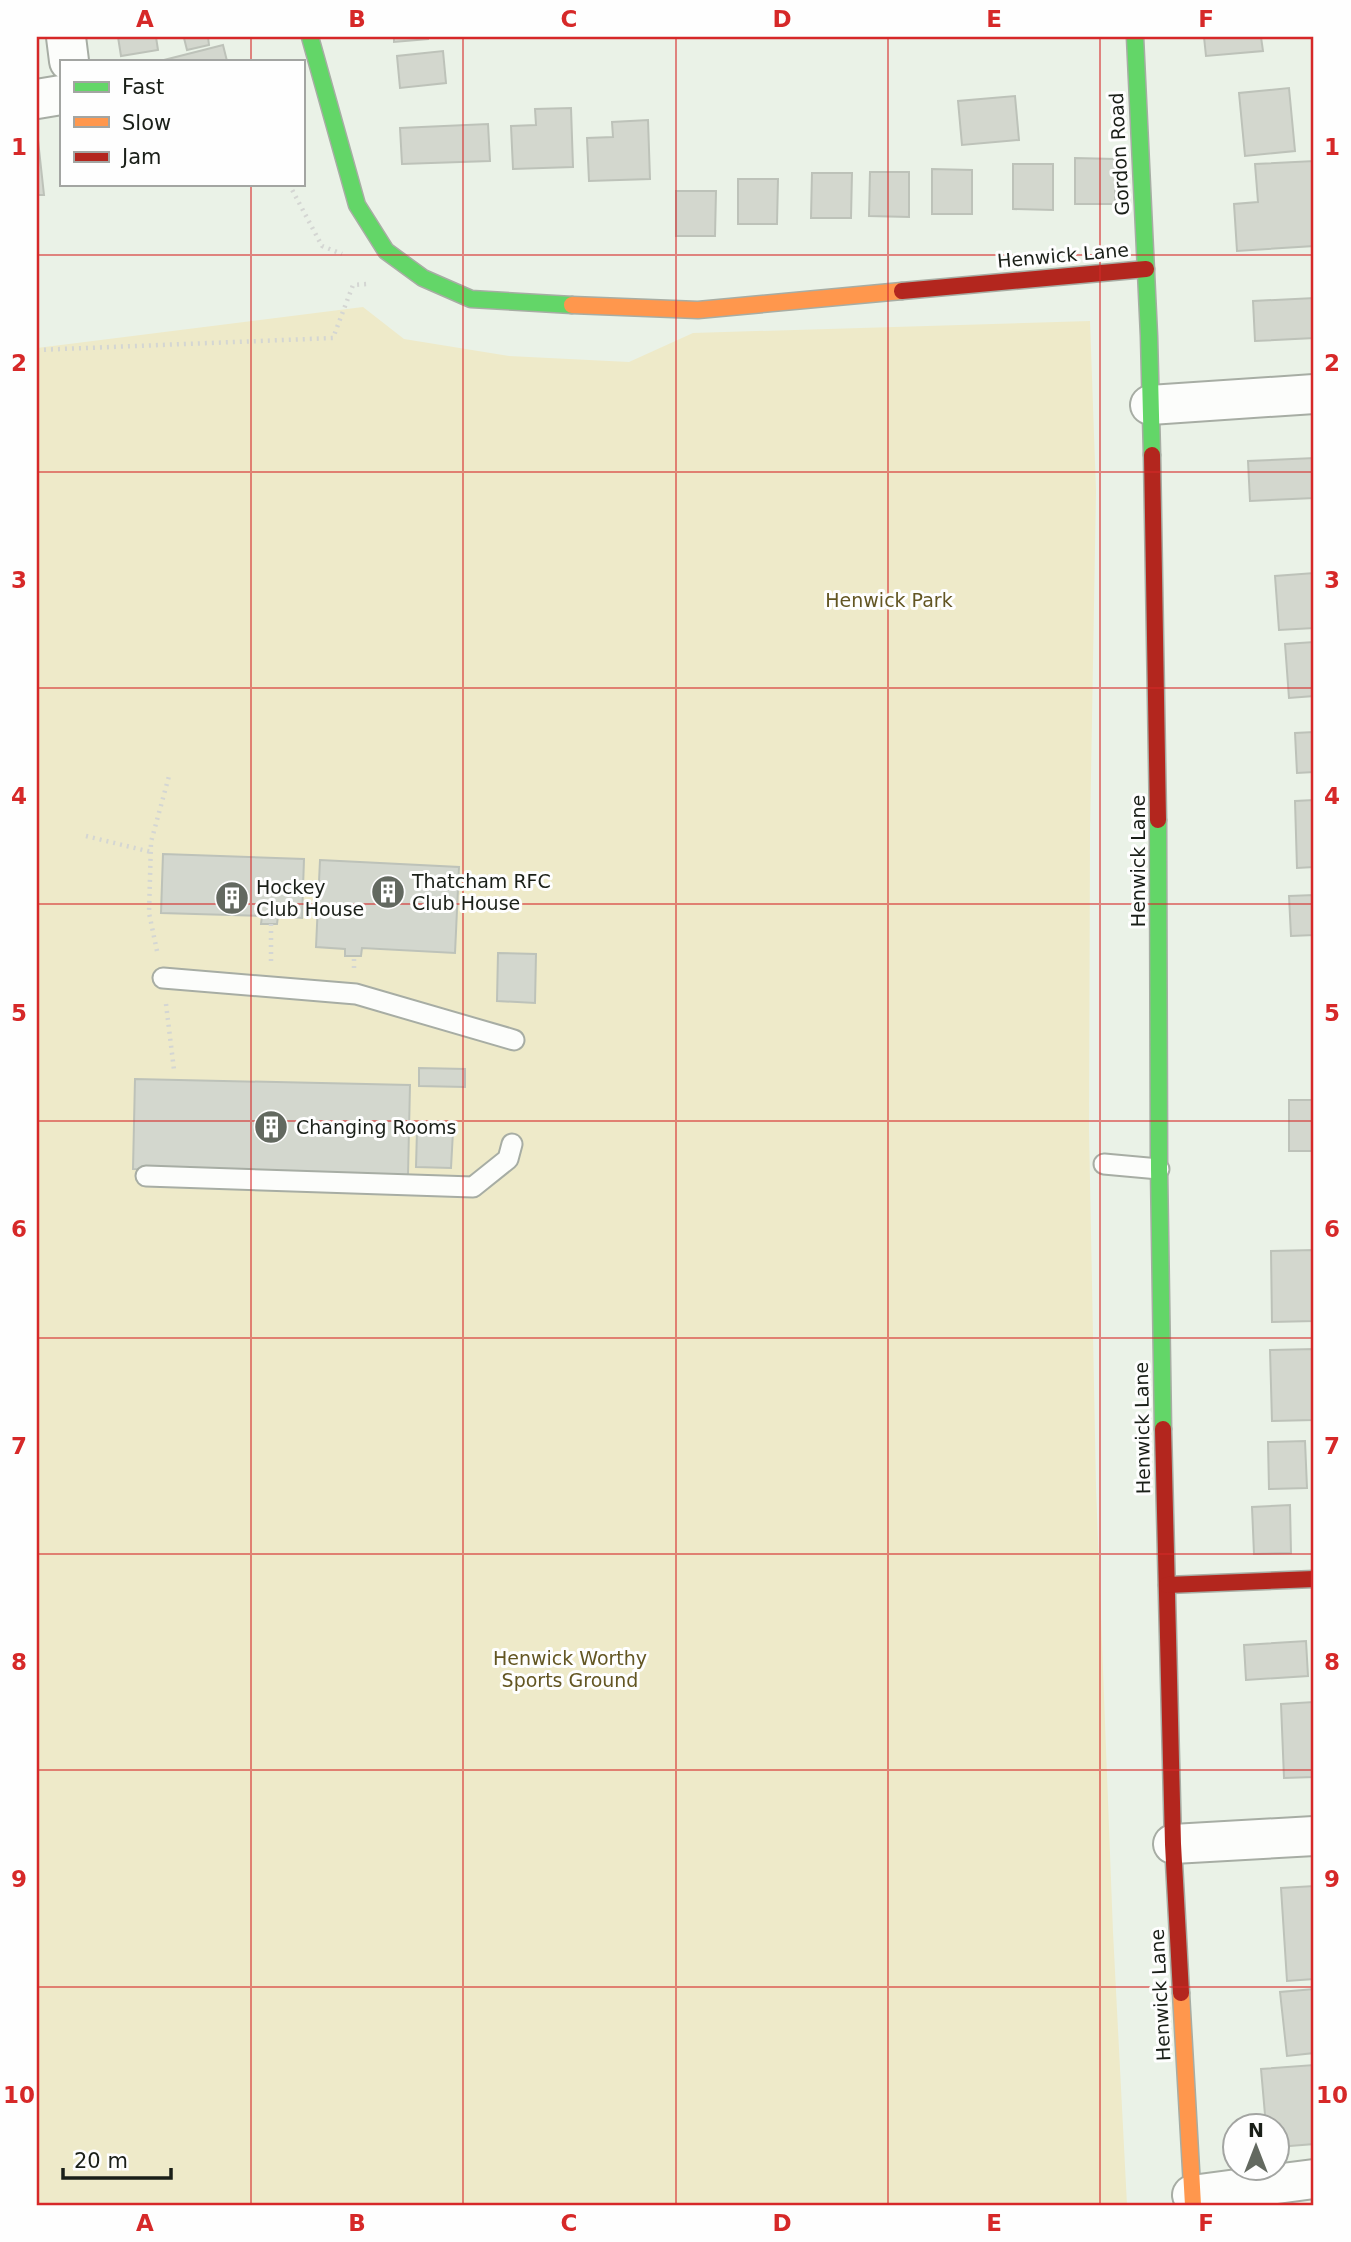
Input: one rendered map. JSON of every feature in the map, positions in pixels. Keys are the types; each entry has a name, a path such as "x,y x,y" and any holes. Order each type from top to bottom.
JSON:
{"street":[{"path":"66,37 69,60"},
{"name":"Henwick Lane","path":"310,37 357,205 376,238 402,265 423,278 471,299 698,310 1146,269 1158,780 1159,1169 1173,1844 1192,2200"},
{"name":"Gordon Road","path":"1135,37 1146,269"},
{"path":"37,99 60,95"},
{"path":"1150,405 1314,394"},
{"path":"1167,1584 1314,1579"},
{"path":"1173,1844 1314,1836"},
{"path":"1192,2200 1314,2179"}],"lane":[{"path":"163,978 356,994 514,1040"},
{"path":"146,1176 473,1187 508,1159 512,1144"},
{"path":"1104,1164 1159,1169"}],"path":[{"path":"290,186 322,246 347,256"},
{"path":"37,350 332,338 353,285 423,278"},
{"path":"169,776 151,842 149,913 163,978 174,1070"},
{"path":"86,835 150,852"},
{"path":"271,924 271,987"}],"green space":[{"name":"Henwick Worthy Sports Ground","path":"363,307 404,339 509,356 629,362 693,333 1090,321 1096,491 1090,833 1089,1131 1096,1487 1113,1932 1127,2205 37,2205 37,348"}],"building":[{"path":"118,37 156,37 158,50 121,56"},
{"path":"208,37 209,45 187,50 184,38"},
{"path":"394,37 428,37 428,39 394,42"},
{"path":"1204,37 1261,37 1263,51 1206,56"},
{"path":"223,45 227,60 164,60"},
{"path":"443,51 446,83 400,88 397,56"},
{"path":"1289,88 1295,151 1245,156 1239,93"},
{"path":"1015,96 1019,140 962,145 958,101"},
{"path":"571,108 573,167 513,169 511,126 536,125 535,109"},
{"path":"648,120 650,179 589,181 587,138 613,137 612,122"},
{"path":"488,124 490,161 402,164 400,128"},
{"path":"37,131 44,195 37,195"},
{"path":"1075,158 1115,159 1115,204 1075,204"},
{"path":"1314,161 1314,246 1237,251 1234,204 1258,202 1255,164"},
{"path":"1013,164 1053,164 1053,210 1013,209"},
{"path":"932,169 972,170 972,214 932,214"},
{"path":"870,172 909,172 909,217 869,216"},
{"path":"812,173 852,173 851,218 811,218"},
{"path":"738,179 778,179 777,224 738,224"},
{"path":"676,191 716,191 715,236 676,236"},
{"path":"1314,298 1314,338 1255,341 1253,301"},
{"path":"1314,458 1314,498 1250,501 1248,461"},
{"path":"1314,573 1314,628 1279,630 1275,576"},
{"path":"1314,642 1314,696 1289,698 1285,644"},
{"path":"1314,732 1314,772 1297,773 1295,733"},
{"path":"1314,800 1314,867 1297,868 1295,801"},
{"name":"Hockey Club House","path":"163,854 304,859 302,918 278,916 277,924 261,924 262,916 161,913"},
{"name":"Thatcham RFC Club House","path":"320,860 459,867 455,953 362,948 361,956 345,956 345,949 316,947"},
{"path":"1314,895 1314,935 1291,936 1289,896"},
{"path":"498,953 536,954 535,1003 497,1001"},
{"path":"419,1068 465,1069 465,1087 419,1086"},
{"name":"Changing Rooms","path":"135,1079 410,1085 408,1175 133,1169"},
{"path":"1289,1100 1314,1100 1314,1151 1289,1151"},
{"path":"417,1130 453,1131 451,1168 416,1167"},
{"path":"1314,1250 1314,1321 1272,1322 1271,1251"},
{"path":"1314,1349 1314,1420 1272,1421 1270,1350"},
{"path":"1305,1441 1307,1488 1269,1489 1268,1442"},
{"path":"1290,1505 1291,1553 1254,1554 1252,1507"},
{"path":"1306,1641 1308,1676 1246,1680 1244,1645"},
{"path":"1314,1702 1314,1777 1284,1778 1281,1704"},
{"path":"1314,1886 1314,1979 1287,1981 1281,1888"},
{"path":"1314,1989 1314,2053 1287,2056 1280,1992"},
{"path":"1314,2065 1314,2144 1292,2146 1292,2112 1265,2112 1261,2069"}],"traffic: fast":[{"path":"310,37 357,205 386,251 423,278 471,299 572,305"},
{"path":"1135,37 1152,455"},
{"path":"1158,820 1163,1429"}],"traffic: slow":[{"path":"572,305 698,310 902,291"},
{"path":"1181,1993 1193,2205"}],"traffic: jam":[{"path":"902,291 1146,269"},
{"path":"1152,455 1158,820"},
{"path":"1163,1429 1173,1844 1181,1993"},
{"path":"1167,1585 1314,1579"}],"place":[{"name":"Thatcham RFC Club House","path":"388,892"},
{"name":"Hockey Club House","path":"232,898"},
{"name":"Changing Rooms","path":"271,1127"}],"park label":[{"name":"Henwick Park","path":"889,600"}]}
